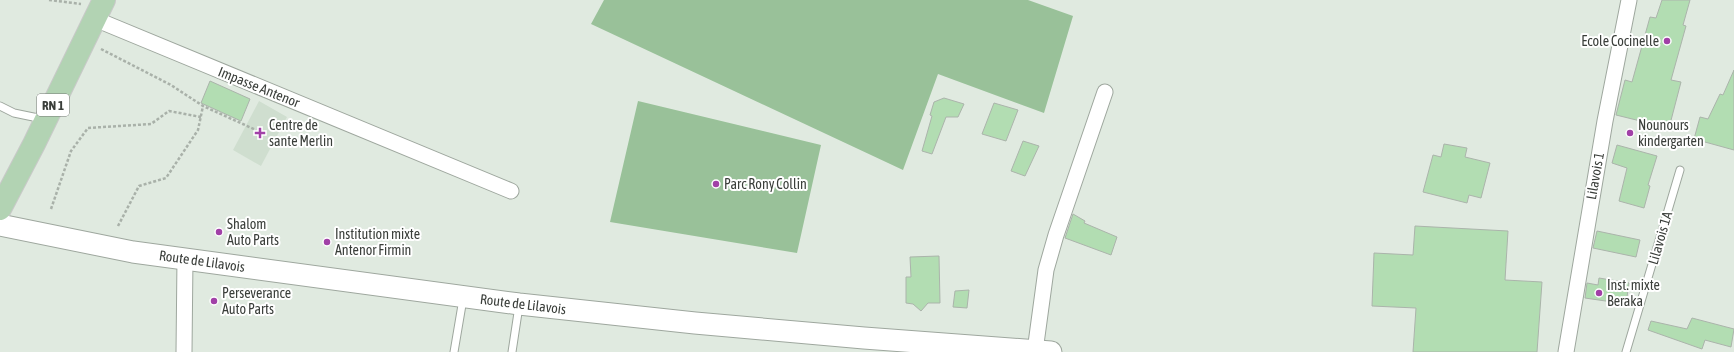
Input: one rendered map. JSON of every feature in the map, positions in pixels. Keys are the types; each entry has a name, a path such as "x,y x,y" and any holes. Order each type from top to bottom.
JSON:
{"main road":[{"name":"RN 1","path":"0,209 46,120 100,9"},
{"name":"Route de Lilavois","path":"0,225 126,250 519,304 863,345 1043,351"}],"street":[{"name":"Lilavois 1","path":"1566,352 1605,121 1629,0"},
{"name":"Impasse Antenor","path":"100,9 511,191"},
{"path":"1043,351 1046,270 1105,92"},
{"path":"184,352 185,258"}],"lane":[{"path":"0,106 14,113 46,120"},
{"name":"Lilavois 1A","path":"1626,352 1680,170"},
{"path":"454,352 463,297"},
{"path":"512,352 519,304"}],"path":[{"path":"49,0 100,9"},
{"path":"84,40 171,85 203,106 256,130"},
{"path":"118,226 140,186 166,178 198,130 203,106"},
{"path":"51,209 71,151 88,128 151,124 169,111 201,117"}],"shaded area":[{"name":"Centre de sante Merlin","path":"259,101 287,117 261,166 233,150"}],"green space":[{"path":"604,0 1028,0 1073,16 1044,113 938,74 903,170 591,24"},
{"name":"Parc Rony Collin","path":"638,101 821,145 797,253 610,222"}],"building":[{"path":"1662,0 1690,0 1683,25 1686,26 1671,80 1681,82 1669,128 1616,115 1625,80 1632,82 1650,17 1656,18"},
{"path":"1734,70 1734,150 1694,139 1700,117 1708,119 1720,94 1723,95"},
{"path":"210,81 250,99 241,121 201,103"},
{"path":"944,98 964,104 958,117 946,117 932,154 922,151 932,116 930,115 934,102"},
{"path":"994,103 1018,110 1006,141 982,134"},
{"path":"1023,141 1039,146 1025,176 1011,171"},
{"path":"1444,144 1467,148 1465,157 1490,163 1481,198 1469,195 1467,203 1423,192 1433,155 1441,157"},
{"path":"1617,145 1657,156 1648,185 1650,186 1644,208 1619,201 1627,168 1612,163"},
{"path":"1073,214 1085,221 1084,223 1117,237 1111,255 1065,238"},
{"path":"1415,226 1508,231 1505,280 1542,282 1537,352 1413,352 1416,308 1372,306 1374,253 1413,255"},
{"path":"1597,231 1640,240 1636,257 1593,248"},
{"path":"939,256 940,303 928,303 921,311 913,304 906,303 906,277 911,277 910,257"},
{"path":"1599,278 1629,283 1626,304 1585,298 1587,283 1598,285"},
{"path":"969,290 967,308 953,307 955,291"},
{"path":"1692,318 1734,329 1731,347 1705,340 1702,349 1648,330 1651,321 1687,329"}],"place":[{"name":"Ecole Cocinelle","path":"1667,41"},
{"name":"Centre de sante Merlin","path":"260,133"},
{"name":"Nounours kindergarten","path":"1630,133"},
{"name":"Parc Rony Collin","path":"716,184"},
{"name":"Shalom Auto Parts","path":"219,232"},
{"name":"Institution mixte Antenor Firmin","path":"327,242"},
{"name":"Inst. mixte Beraka","path":"1599,293"},
{"name":"Perseverance Auto Parts","path":"214,301"}]}
